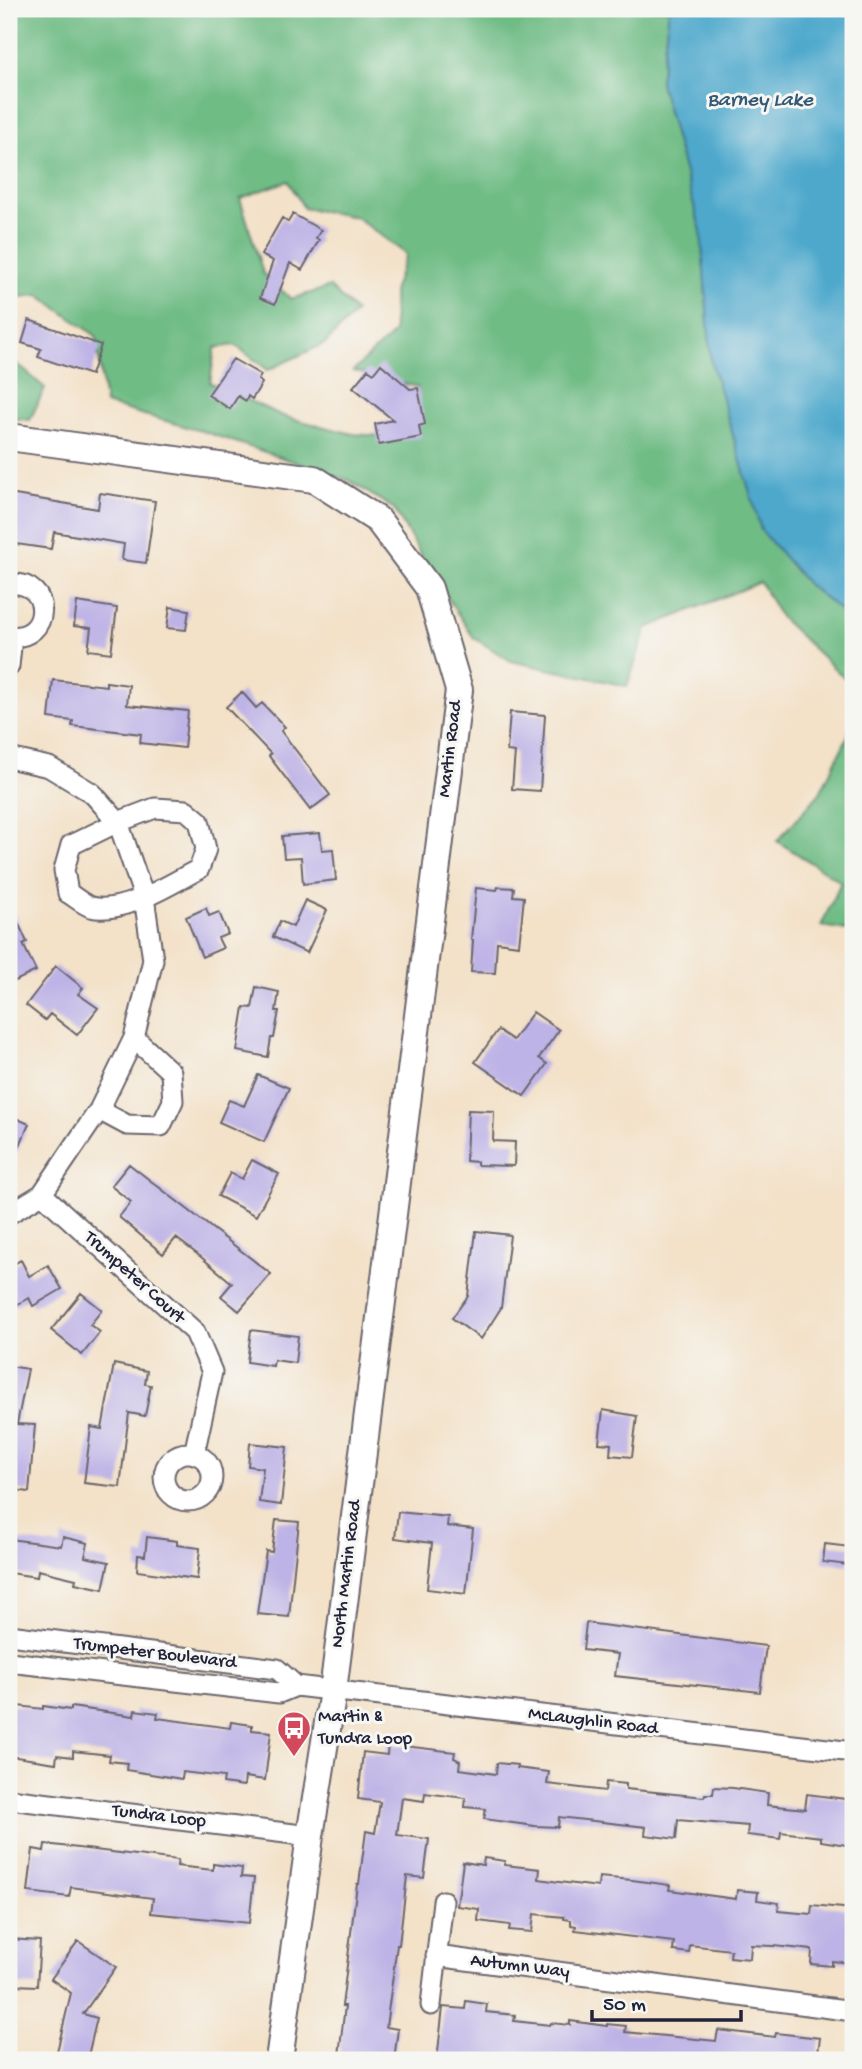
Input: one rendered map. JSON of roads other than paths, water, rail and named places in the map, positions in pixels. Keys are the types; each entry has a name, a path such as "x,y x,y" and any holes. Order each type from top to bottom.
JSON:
{"street":[{"name":"Martin Road","path":"9,438 314,479 378,520 429,588 459,690 407,1087"},
{"path":"9,584 19,583 37,593 42,613 39,624 32,632 10,637 9,666"},
{"path":"9,758 49,767 92,793 118,822 144,897 153,960 134,1038 99,1110 42,1194 9,1214"},
{"path":"155,808 186,810 199,821 206,849 199,869 144,897 111,908 90,907 68,893 64,870 71,845 118,822 155,808"},
{"path":"99,1110 127,1125 161,1126 173,1101 171,1072 134,1038"},
{"name":"North Martin Road","path":"279,2060 333,1691 407,1087"},
{"name":"Trumpeter Court","path":"42,1194 195,1332 212,1373 194,1454"},
{"name":"Trumpeter Boulevard","path":"9,1635 277,1669 296,1686"},
{"name":"Trumpeter Boulevard","path":"9,1662 279,1693 296,1686 333,1691"},
{"name":"McLaughlin Road","path":"333,1691 853,1752"},
{"name":"Tundra Loop","path":"9,1798 310,1836"},
{"path":"431,2005 443,1900"},
{"name":"Autumn Way","path":"436,1956 853,2011"}],"water":[{"name":"Barney Lake","path":"669,9 853,9 853,620 807,584 761,530 711,361 701,231 660,82"}],"place":[{"name":"Martin & Tundra Loop","path":"294,1758"}]}
